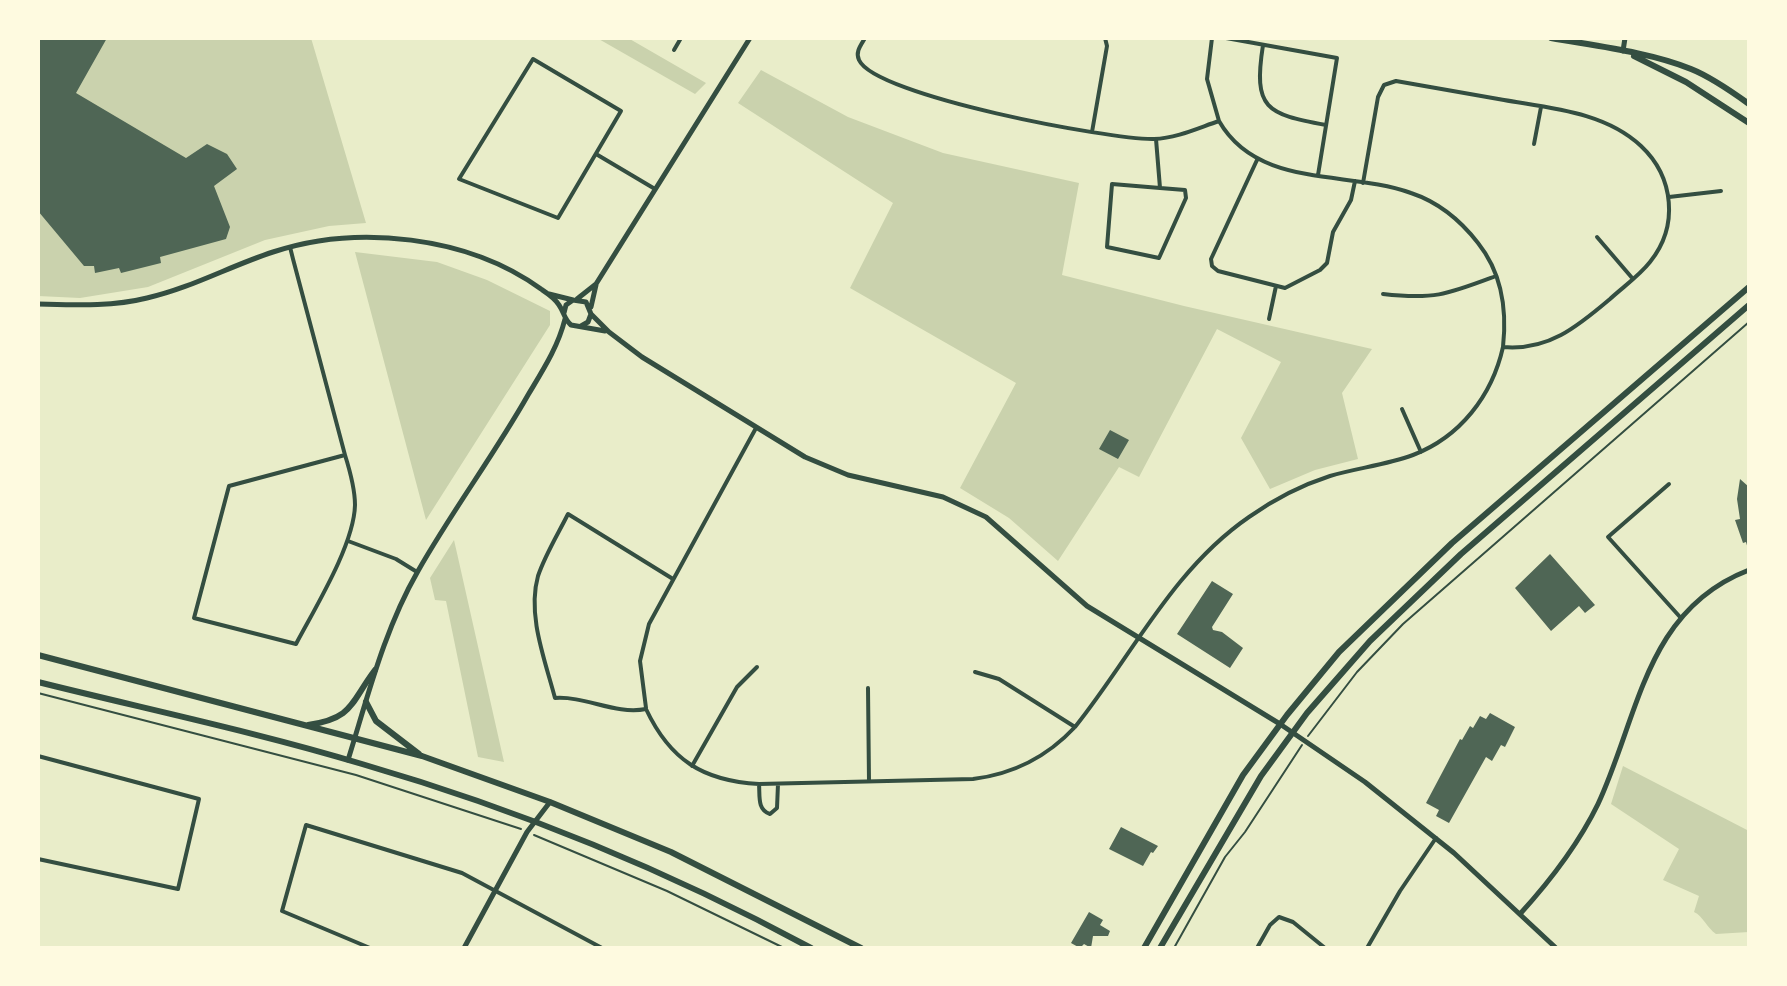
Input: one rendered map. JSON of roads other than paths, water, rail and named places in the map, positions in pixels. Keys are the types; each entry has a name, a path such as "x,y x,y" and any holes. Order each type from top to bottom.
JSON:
{"main road":[{"path":"1551,38 1691,68 1749,104"},
{"path":"1623,51 1686,82 1749,123"},
{"path":"1144,948 1223,808 1280,724 1359,630 1452,543 1749,287"},
{"path":"1160,948 1239,810 1292,732 1398,612 1749,305"},
{"path":"38,655 422,756 550,802 671,852 861,948"},
{"path":"305,726 340,717 375,670"},
{"path":"38,682 348,760 456,793 666,876 811,948"},
{"path":"366,702 376,721 422,756"}],"street":[{"path":"674,50 681,38"},
{"path":"348,760 390,626 417,572 561,340 588,322 596,284 750,38"},
{"path":"865,38 858,58 870,71 948,102 1019,120 1156,139 1177,136 1219,121"},
{"path":"1092,132 1107,46 1105,38"},
{"path":"756,428 649,624 642,646 640,675 646,709 666,743 692,766 720,779 759,784 973,779 1002,774 1041,757 1075,727 1192,566 1215,543 1251,515 1287,495 1329,477 1421,452 1444,439 1473,413 1492,381 1503,347 1504,311 1496,276 1480,245 1442,209 1411,193 1279,168 1257,160 1238,146 1219,121 1207,79 1212,38"},
{"path":"1226,38 1337,58 1318,175"},
{"path":"1623,51 1625,38"},
{"path":"1263,45 1260,85 1270,108 1285,118 1326,125"},
{"path":"533,59 621,111 596,154 558,218 459,179 533,59"},
{"path":"1363,183 1378,97 1384,85 1396,81 1583,116 1626,134 1654,161 1664,178 1669,197 1668,222 1663,241 1648,264 1563,336 1532,347 1503,347"},
{"path":"1534,144 1541,107"},
{"path":"1156,139 1160,188"},
{"path":"596,154 655,189"},
{"path":"1257,160 1211,259 1212,266 1218,271 1285,288 1327,263 1333,232 1351,200 1355,181"},
{"path":"1112,184 1160,188 1185,190 1186,198 1159,258 1107,247 1112,184"},
{"path":"1669,197 1721,191"},
{"path":"38,304 101,305 143,299 203,282 290,247 321,240 352,237 414,240 498,265 548,294 558,304 564,317 578,326 609,332"},
{"path":"1597,237 1633,279"},
{"path":"290,247 345,455 355,502 354,520 348,541 296,644 194,618 229,486 345,455"},
{"path":"1383,294 1438,297 1496,276"},
{"path":"561,340 566,305 596,284"},
{"path":"1269,319 1276,286"},
{"path":"548,294 586,302 609,332 642,357 805,457 837,471 943,497 972,509 1005,531 1075,597 1280,724 1365,782 1436,838 1556,948"},
{"path":"1402,409 1421,452"},
{"path":"1669,484 1608,537 1680,617"},
{"path":"646,709 626,711 570,697 555,698 538,634 535,604 538,576 568,514 673,579"},
{"path":"348,541 396,559 417,572"},
{"path":"1520,914 1555,873 1593,814 1662,642 1680,617 1711,590 1749,570"},
{"path":"692,766 737,687 757,667"},
{"path":"975,672 999,679 1075,727"},
{"path":"868,688 869,781"},
{"path":"38,756 199,799 178,889 38,859"},
{"path":"759,784 761,806 763,811 770,814 777,808 778,784"},
{"path":"464,948 527,832 550,802"},
{"path":"370,948 282,911 306,825 462,873 602,948"},
{"path":"1367,948 1436,838"},
{"path":"1257,948 1270,925 1279,917 1289,919 1325,948"}]}
